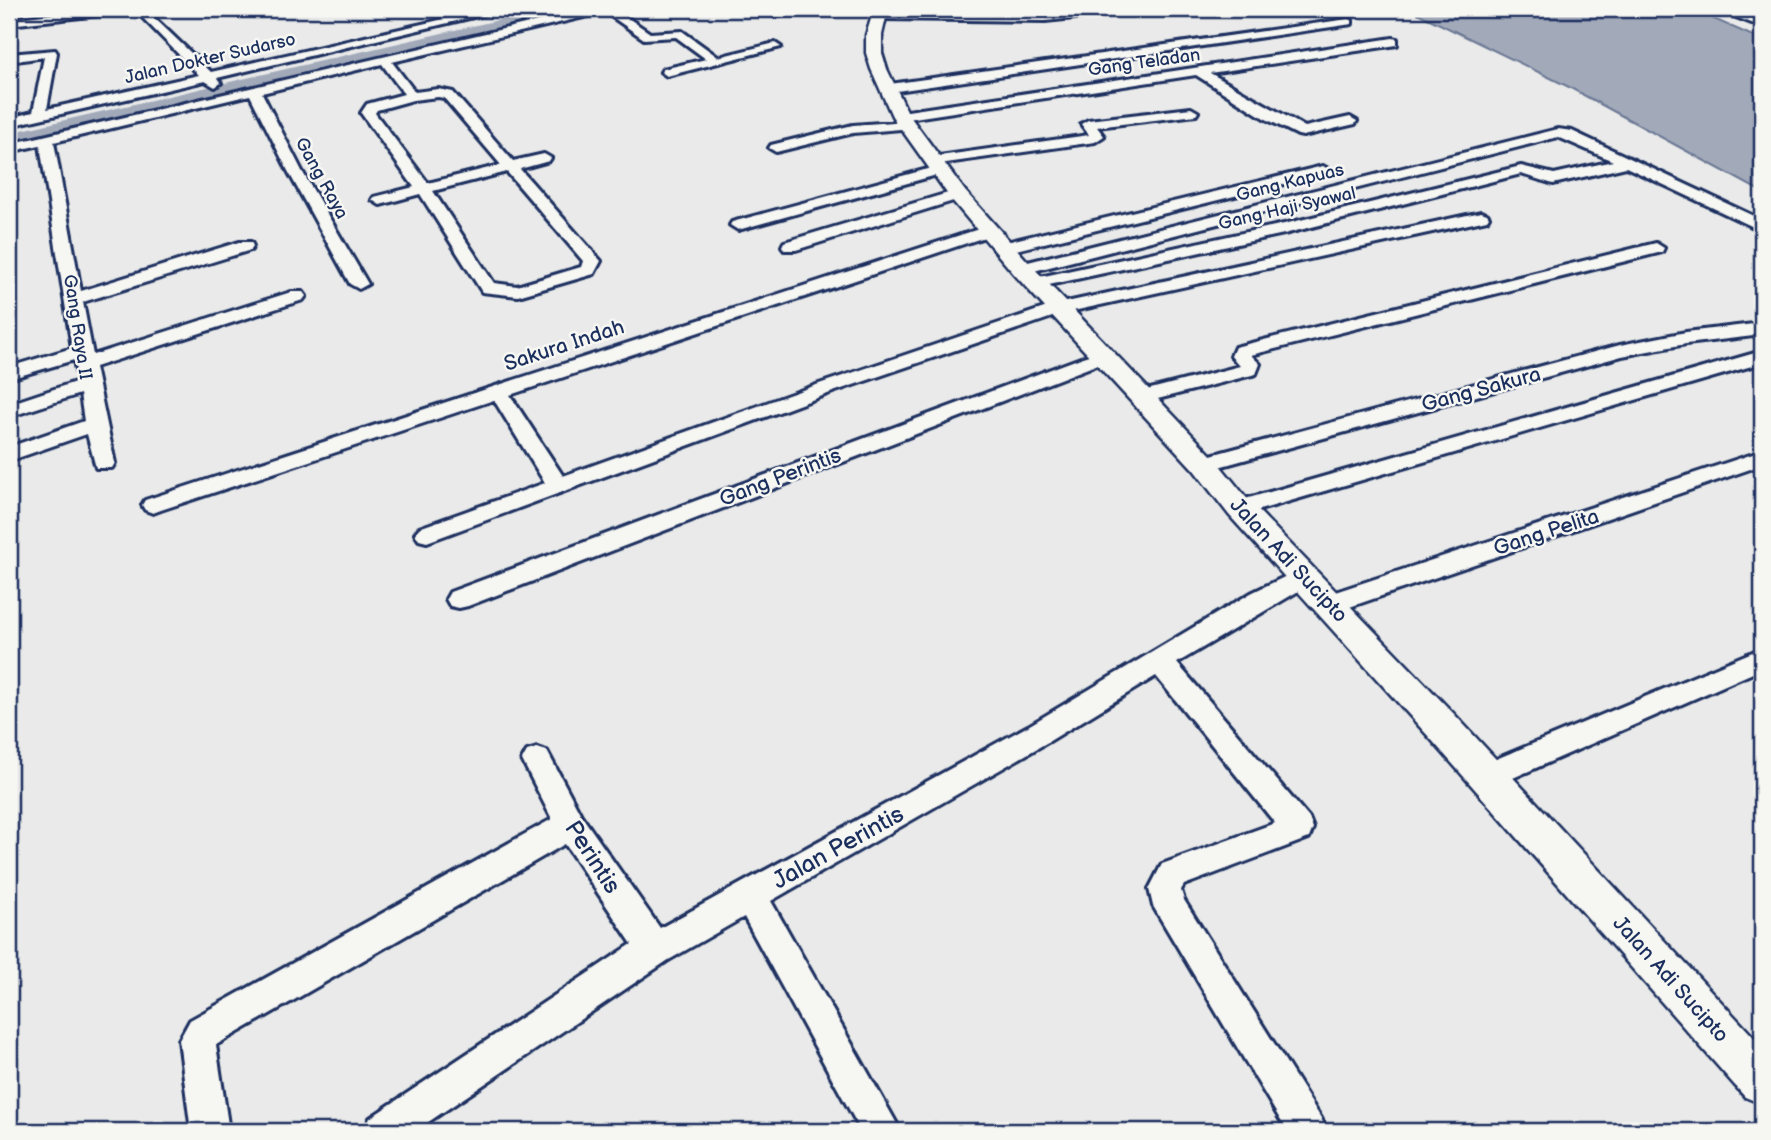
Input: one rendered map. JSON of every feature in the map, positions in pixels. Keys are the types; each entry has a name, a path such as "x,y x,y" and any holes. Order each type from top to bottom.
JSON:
{"main road":[{"name":"Jalan Adi Sucipto","path":"880,12 874,35 874,53 904,120 958,195 1059,309 1204,464 1239,508 1487,776 1762,1080"}],"street":[{"path":"9,23 126,9"},
{"path":"139,9 212,80 240,87 276,65 515,15"},
{"name":"Jalan Dokter Sudarso","path":"9,122 212,80 501,9"},
{"path":"9,148 240,87 384,59 602,9"},
{"path":"608,9 648,37 678,33 716,61"},
{"path":"774,13 822,9"},
{"path":"880,12 1045,18 1135,9"},
{"path":"1721,9 1762,24"},
{"path":"890,88 1348,22"},
{"path":"452,29 469,39"},
{"name":"Gang Teladan","path":"776,148 853,129 904,120 1392,42"},
{"path":"667,72 775,47"},
{"path":"9,58 48,52 52,55 39,115"},
{"path":"384,59 409,94"},
{"path":"1199,72 1269,115 1303,132 1350,121"},
{"path":"409,94 448,95 592,261 588,270 518,291 488,288 425,189 368,113 372,107 409,94 448,83"},
{"name":"Gang Raya","path":"240,87 295,171 359,284"},
{"path":"9,130 117,101"},
{"path":"738,225 936,165 1096,138 1088,124 1191,112"},
{"name":"Gang Kapuas","path":"1029,276 1558,133 1567,134 1629,162"},
{"name":"Gang Raya II","path":"46,139 85,357 87,385 104,463"},
{"path":"380,200 544,158"},
{"path":"1629,162 1762,226"},
{"name":"Gang Haji Syawal","path":"1029,276 1284,229 1521,170 1553,179 1629,162"},
{"path":"1004,248 1324,170"},
{"path":"790,246 958,195"},
{"path":"427,534 826,388 1059,309 1481,217"},
{"name":"Sakura Indah","path":"153,505 988,231"},
{"path":"74,299 244,246"},
{"path":"1142,397 1249,370 1250,364 1241,356 1242,351 1656,247"},
{"path":"9,373 85,357 297,296"},
{"name":"Gang Sakura","path":"1204,464 1620,351 1686,338 1762,328"},
{"name":"Gang Perintis","path":"459,599 1102,356"},
{"path":"1239,508 1762,357"},
{"path":"9,411 87,385"},
{"path":"498,391 558,486"},
{"path":"9,454 95,424"},
{"name":"Gang Pelita","path":"1329,604 1762,458"},
{"name":"Jalan Perintis","path":"383,1131 655,949 1038,734 1303,577"},
{"path":"1487,776 1762,658"},
{"path":"1159,660 1298,828 1173,874 1165,889 1169,906 1308,1131"},
{"name":"Perintis","path":"537,760 570,825 655,949"},
{"path":"210,1131 197,1054 197,1040 203,1033 570,825"},
{"path":"750,896 882,1131"}],"water":[{"path":"1409,9 1691,9 1762,40 1762,192 1567,86"}],"waterway":[{"path":"9,139 566,9"}]}
